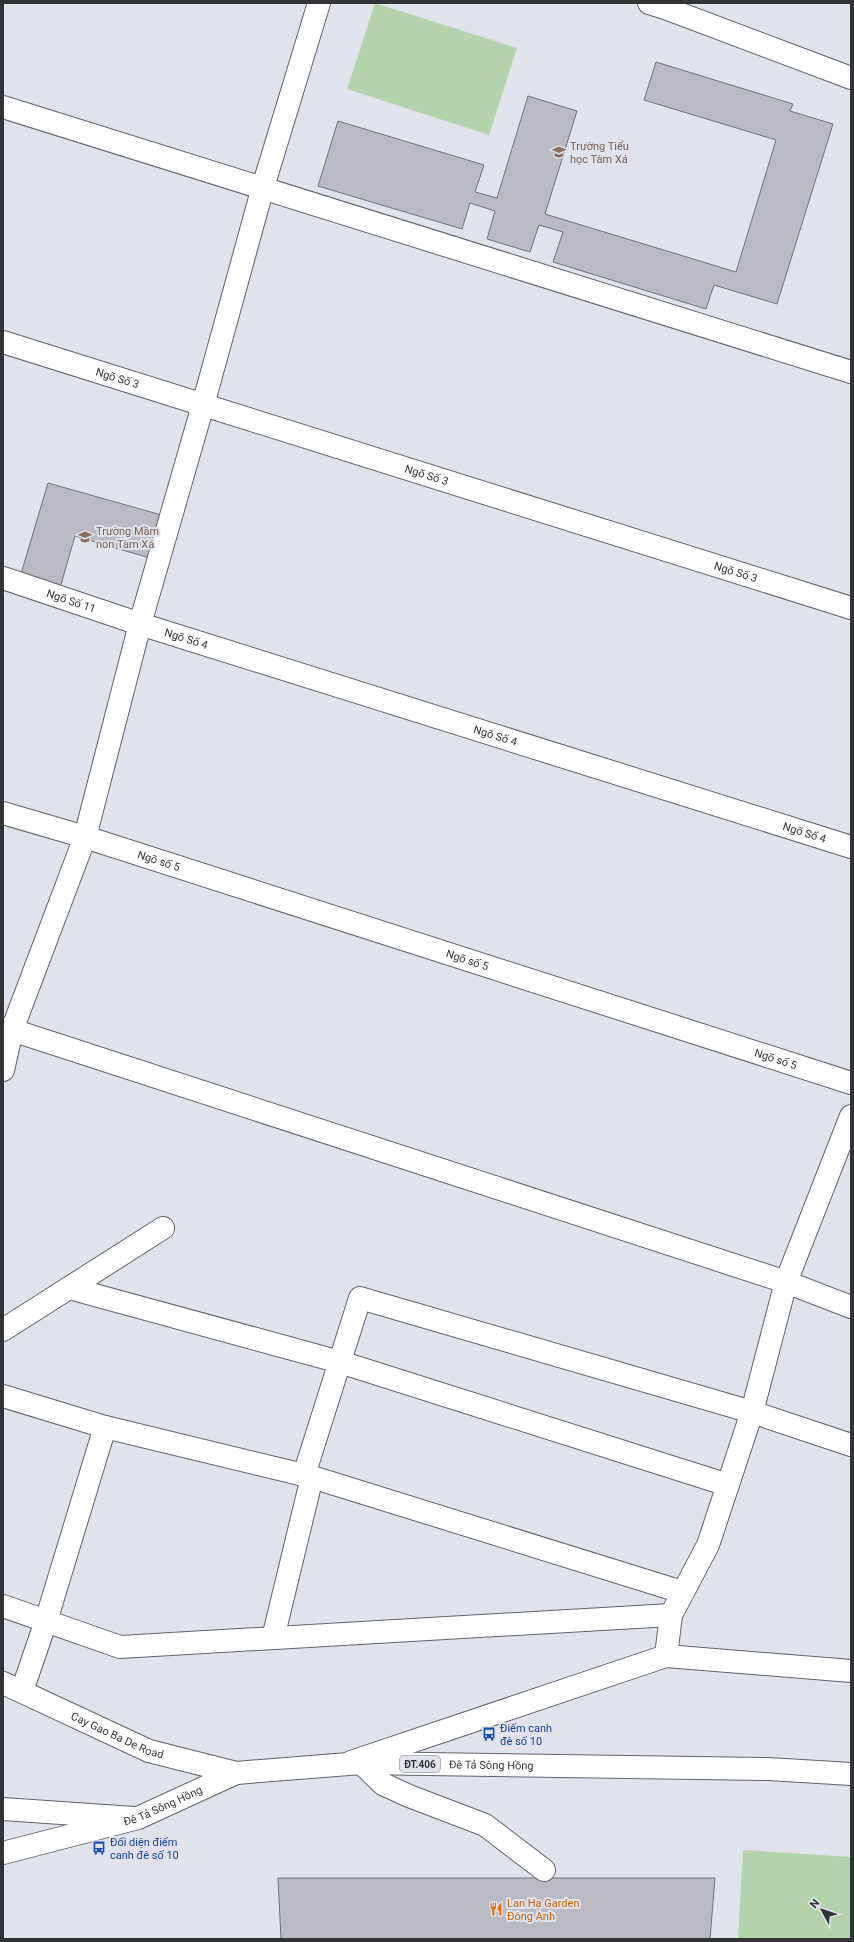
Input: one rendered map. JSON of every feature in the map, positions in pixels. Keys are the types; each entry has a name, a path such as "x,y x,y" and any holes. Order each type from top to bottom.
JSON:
{"street":[{"path":"3,1070 8,1030 84,837 140,624 203,405 263,187 319,3"},
{"path":"660,4 851,78"},
{"path":"3,107 851,372"},
{"name":"Ngõ Số 3","path":"3,342 851,608"},
{"name":"Ngõ Số 11","path":"3,578 140,624"},
{"name":"Ngõ Số 4","path":"140,624 851,847"},
{"name":"Ngõ số 5","path":"3,813 84,837 851,1083"},
{"path":"8,1030 786,1282 851,1307"},
{"path":"666,1656 671,1615 708,1545 752,1412 786,1282 851,1116"},
{"path":"3,1330 163,1228"},
{"path":"70,1288 340,1362 728,1485"},
{"path":"273,1638 308,1476 340,1362 360,1298 752,1412 851,1444"},
{"path":"3,1396 105,1427 308,1476 682,1592"},
{"path":"13,1687 46,1621 105,1427"},
{"path":"3,1606 120,1647 671,1615"},
{"path":"355,1763 666,1656 851,1672"},
{"name":"Cay Gao Ba De Road","path":"13,1687 150,1751 236,1773"},
{"path":"355,1763 383,1784 409,1796 485,1825 544,1870"},
{"name":"Đê Tả Sông Hồng","path":"3,1854 138,1818 236,1773 355,1763 768,1769 851,1774"},
{"path":"3,1809 138,1818"}],"green space":[{"path":"375,3 517,48 489,135 347,89"},
{"path":"743,1850 851,1857 851,1939 738,1939"}],"building":[{"path":"656,62 793,104 790,111 833,124 777,304 714,285 706,309 553,262 563,232 539,225 530,252 487,239 495,211 470,203 462,229 318,186 338,121 484,165 475,192 497,198 528,96 577,111 545,214 736,272 776,140 644,100"},
{"path":"48,483 165,516 153,559 75,536 60,588 20,577"},
{"name":"Lan Hạ Garden Đông Anh","path":"278,1878 715,1878 710,1939 281,1939"}],"place":[{"name":"Trường Tiểu học Tàm Xá","path":"559,152"},
{"name":"Trường Mầm non Tàm Xá","path":"85,537"},
{"name":"Điếm canh đê số 10","path":"489,1734"},
{"name":"Đối diện điếm canh đê số 10","path":"99,1848"},
{"name":"Lan Hạ Garden Đông Anh","path":"496,1909"}]}
